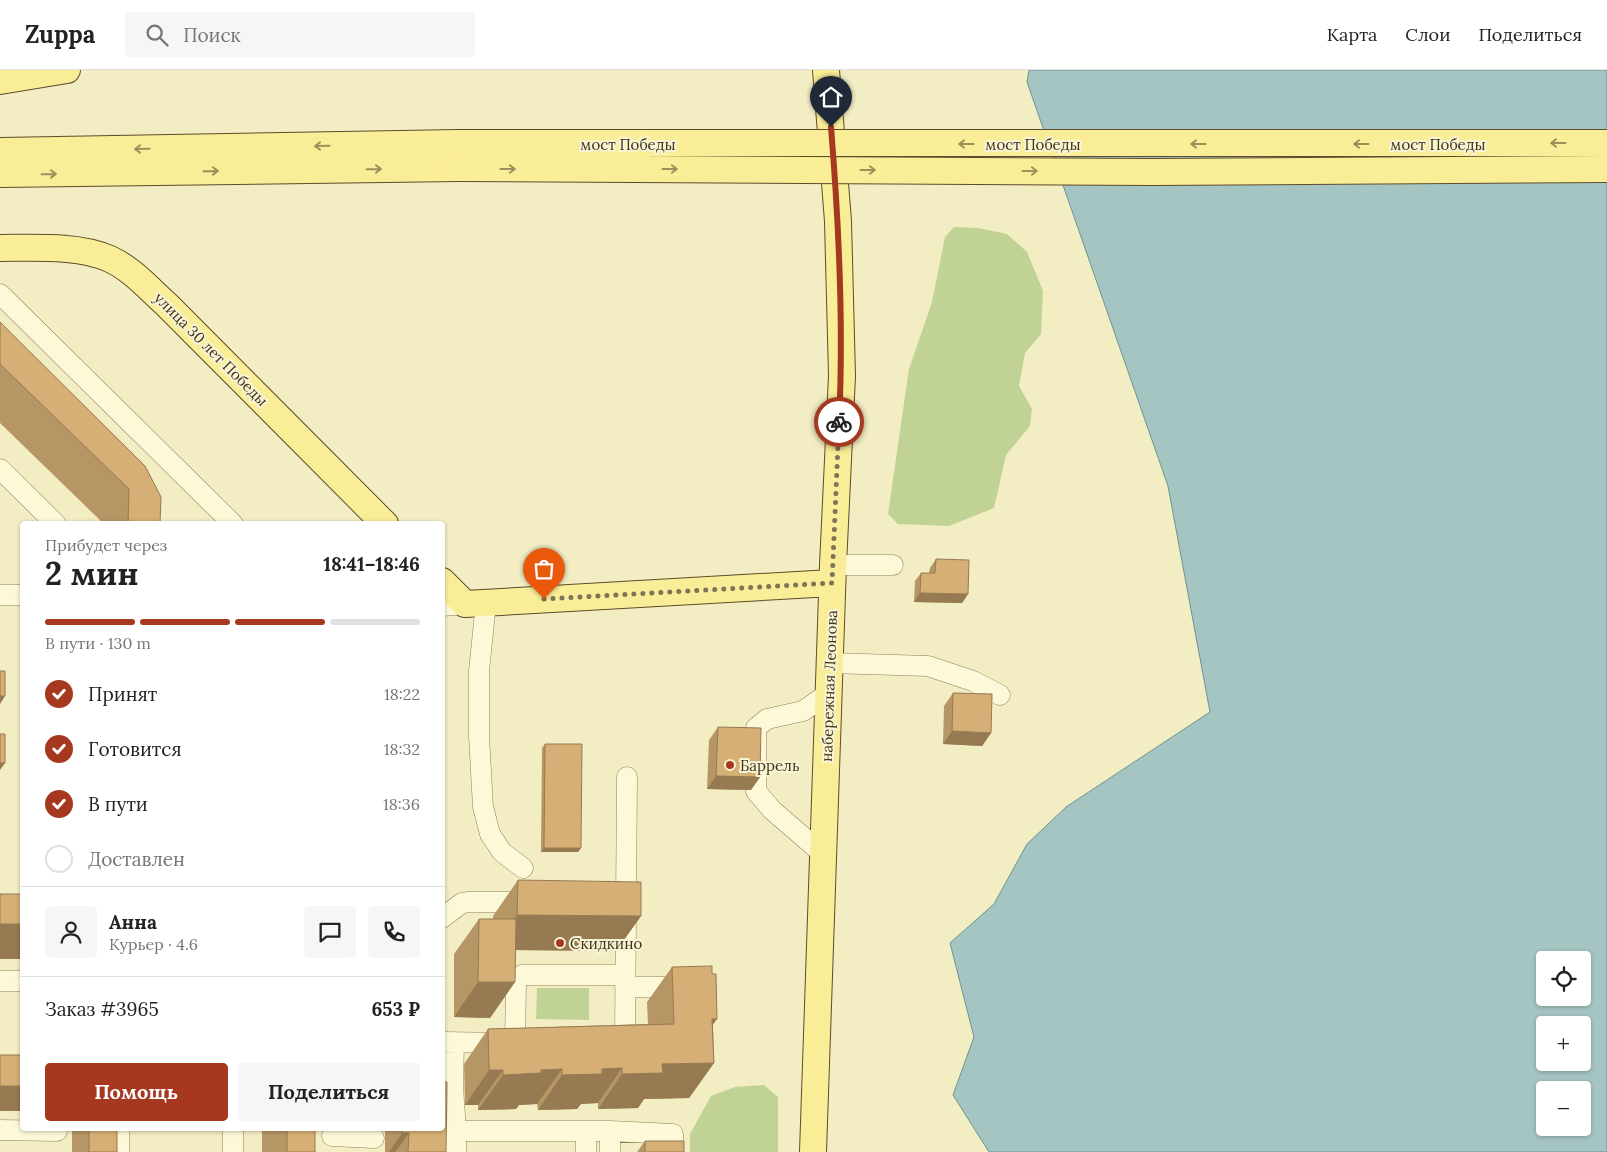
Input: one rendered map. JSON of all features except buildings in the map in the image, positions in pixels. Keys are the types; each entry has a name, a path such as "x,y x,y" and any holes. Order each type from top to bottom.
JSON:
{"main road":[{"path":"0,81 67,70"},
{"name":"набережная Леонова","path":"813,1152 832,574 842,366 838,221 826,70"},
{"name":"мост Победы","path":"459,156 1607,143"},
{"path":"0,151 459,156 1142,172 1607,168"},
{"path":"0,174 459,156"},
{"name":"улица 30 лет Победы","path":"0,248 47,248 84,252 110,259 131,272 167,305 382,521"},
{"path":"445,584 465,604 832,574"}],"street":[{"path":"0,294 230,521"},
{"path":"0,469 53,521"},
{"path":"832,574 893,565"},
{"path":"0,595 20,595"},
{"path":"465,604 479,671 479,736 483,806 490,834 502,852 523,868"},
{"path":"830,663 928,666 973,681 1000,695"},
{"path":"823,854 772,810 756,791 756,728 767,719 803,711 829,693"},
{"path":"599,1044 617,1044 624,1040 625,981 616,903 627,777"},
{"path":"445,916 462,903 469,902 547,902"},
{"path":"456,1152 456,1131 448,1087 448,1042 524,1043 516,984 518,978 522,975 708,988"},
{"path":"0,981 20,981"},
{"path":"0,1130 20,1130"},
{"path":"118,1152 119,1131"},
{"path":"233,1131 233,1152"},
{"path":"456,1131 610,1131 673,1134 673,1152"},
{"path":"610,1131 610,1152"},
{"path":"586,1132 586,1152"},
{"path":"332,1139 374,1140"}],"green space":[{"path":"954,227 978,228 1007,234 1027,252 1043,291 1041,334 1025,353 1019,386 1032,409 1030,426 1006,455 994,508 949,526 898,524 888,514 909,369 932,302 945,237"},
{"path":"537,988 589,988 589,1020 536,1019"},
{"path":"764,1085 778,1097 778,1152 690,1152 690,1134 711,1096 735,1087"}],"water":[{"path":"1029,70 1607,70 1607,1152 989,1152 953,1095 974,1037 950,943 994,904 1027,844 1066,807 1210,712 1168,486 1027,82"}],"way so far":[{"path":"544,599 832,583 839,422"}],"place":[{"name":"Баррель","path":"730,765"},
{"name":"Скидкино","path":"560,943"}],"route":[{"path":"831,127 838,221 842,376 839,422"}]}
